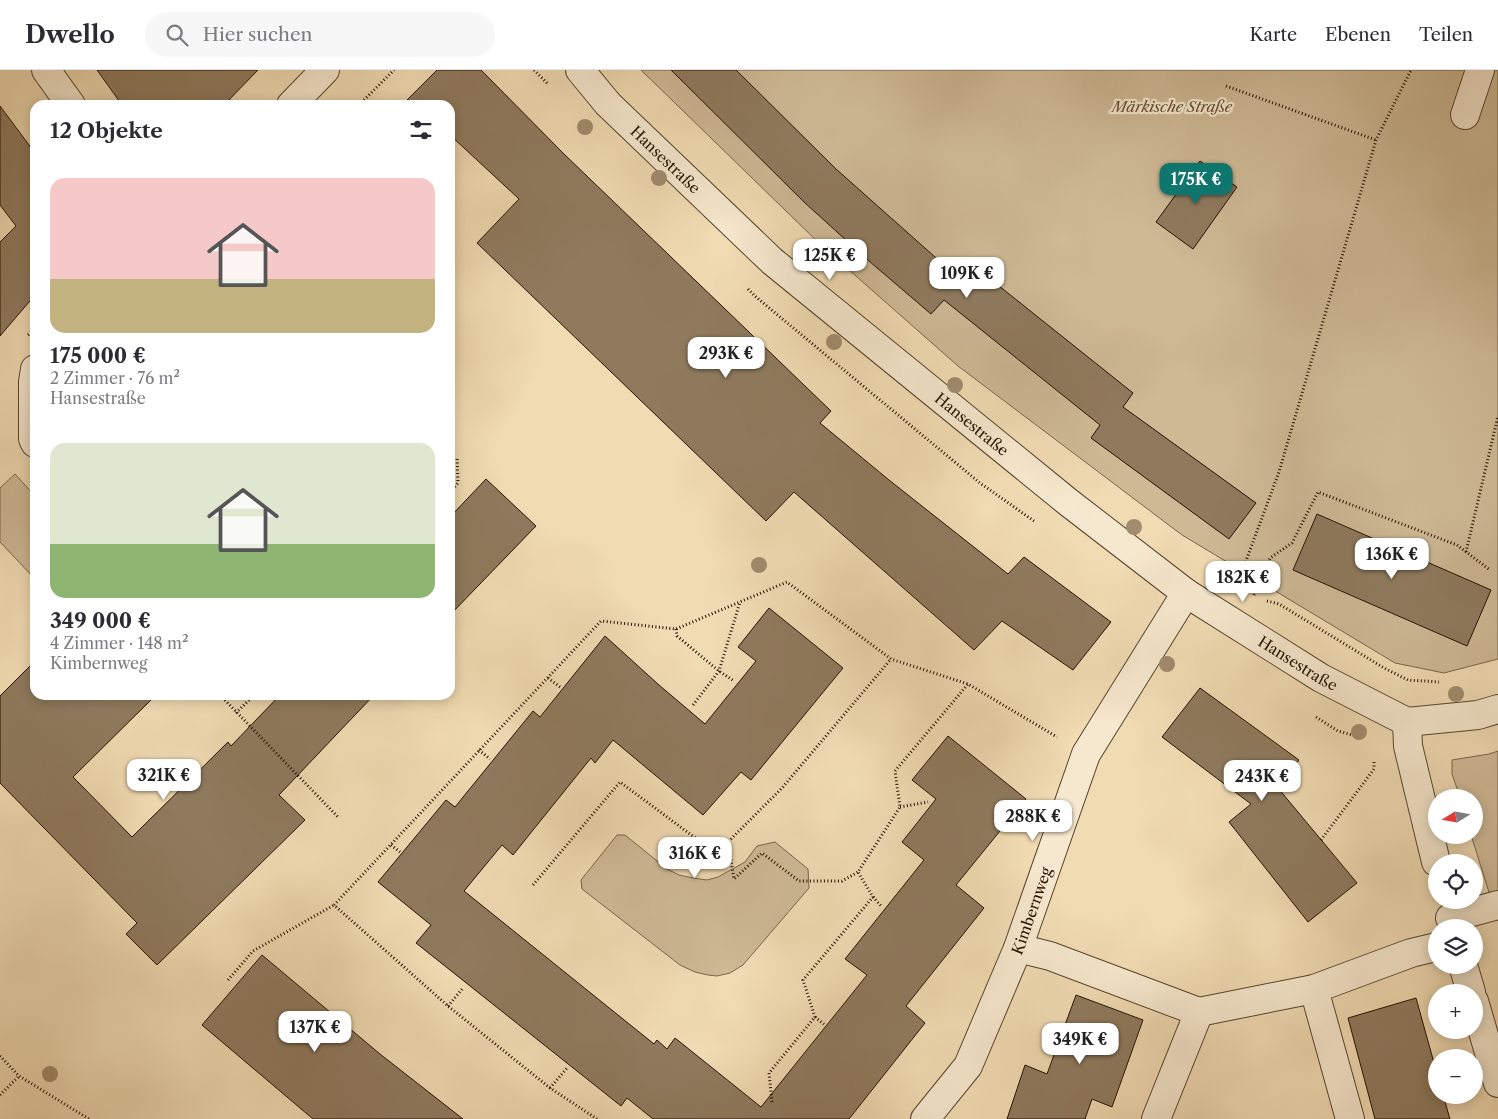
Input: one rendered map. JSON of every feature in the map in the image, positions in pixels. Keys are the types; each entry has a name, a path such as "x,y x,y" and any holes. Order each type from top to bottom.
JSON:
{"street":[{"path":"46,70 68,100"},
{"path":"296,100 325,70"},
{"name":"Hansestraße","path":"580,70 608,104 772,261 1068,502 1186,593 1321,678 1407,722"},
{"path":"1465,115 1480,70"},
{"name":"Kimbernweg","path":"925,1119 968,1066 1018,948 1086,754 1186,593"},
{"path":"1434,854 1408,746 1407,722 1478,715 1498,709"},
{"path":"1449,915 1498,905"},
{"path":"1018,948 1050,956 1199,1012 1314,990 1412,953 1428,949"},
{"path":"1314,990 1350,1119"},
{"path":"1156,1119 1199,1012"},
{"path":"1483,1031 1498,1082"}],"path":[{"path":"364,100 394,70"},
{"path":"1225,617 1279,472 1376,140 1411,70"},
{"path":"1226,86 1376,140"},
{"path":"1466,552 1498,416"},
{"path":"455,486 458,483 457,457"},
{"path":"1442,682 1408,680 1384,668 1279,604 1252,598 1270,558 1292,543 1318,492 1457,545 1490,570"},
{"path":"228,980 253,952 334,905 601,621 676,629 787,582 891,659 968,684 1086,754"},
{"path":"693,705 719,671 740,602"},
{"path":"676,629 677,636 734,681"},
{"path":"533,885 620,782 698,840 728,842 782,788 891,659"},
{"path":"548,678 560,687"},
{"path":"728,842 734,879 762,853 799,881 842,881 858,872 900,807 895,771 968,684"},
{"path":"224,700 338,817"},
{"path":"236,713 249,700"},
{"path":"479,750 490,759"},
{"path":"1320,840 1374,769"},
{"path":"900,807 928,802"},
{"path":"391,845 400,852"},
{"path":"858,872 873,898 881,906"},
{"path":"825,1025 815,1017 803,980 873,898"},
{"path":"334,905 448,1006 550,1088 598,1119"},
{"path":"448,1006 463,988"},
{"path":"772,1102 769,1073 815,1017"},
{"path":"0,1056 19,1076 88,1119"},
{"path":"550,1088 567,1068"},
{"path":"0,1096 19,1076"}],"green space":[{"name":"Märkische Straße","path":"641,70 1498,70 1498,659 1444,673 1395,663 1182,535 958,366 823,247"},
{"path":"15,474 30,490 30,574 0,542 0,488"},
{"path":"1498,751 1498,921 1483,873 1483,854 1477,854 1474,844 1483,844 1483,789 1457,789 1452,774 1452,760"},
{"path":"617,835 625,835 667,869 679,875 707,880 718,877 745,862 757,846 775,842 808,869 809,888 743,965 730,973 717,976 695,972 680,965 582,889 581,880"}],"building":[{"path":"97,70 258,70 229,100 118,100"},
{"path":"437,70 481,70 563,153 831,411 820,423 1008,574 1024,557 1111,622 1073,670 1002,621 974,650 794,492 766,521 477,243 519,199 455,140 455,100 407,100"},
{"path":"671,70 736,70 836,169 953,273 964,258 1133,393 1123,407 1256,503 1229,539 1091,438 1100,425 944,300 931,314 804,202"},
{"path":"0,106 30,146 30,301 0,336 0,242 16,226 0,205"},
{"path":"1200,161 1237,187 1193,249 1156,222"},
{"path":"486,479 536,526 455,610 455,512"},
{"path":"1317,514 1491,590 1467,646 1293,570"},
{"path":"769,608 843,668 751,780 741,772 703,815 613,740 595,763 591,758 513,855 502,845 464,891 654,1044 657,1040 667,1049 675,1038 761,1107 867,975 845,959 924,860 902,842 936,799 912,780 948,736 1026,799 956,885 984,908 906,1006 925,1023 849,1119 653,1119 627,1098 621,1106 416,943 431,925 378,882 446,800 455,807 533,711 540,717 605,636 705,724 756,661 738,647"},
{"path":"30,666 30,700 151,700 73,777 132,837 228,742 231,746 275,700 369,700 279,795 305,820 157,965 126,934 137,923 0,783 0,696"},
{"path":"1200,688 1299,760 1278,788 1357,883 1308,922 1229,822 1251,804 1162,737"},
{"path":"262,955 380,1054 463,1119 313,1119 202,1025"},
{"path":"1076,995 1143,1020 1112,1107 1092,1099 1085,1119 1007,1119 1025,1065 1047,1074"},
{"path":"1416,998 1430,1049 1428,1049 1428,1104 1446,1104 1450,1119 1375,1119 1348,1018"}]}
